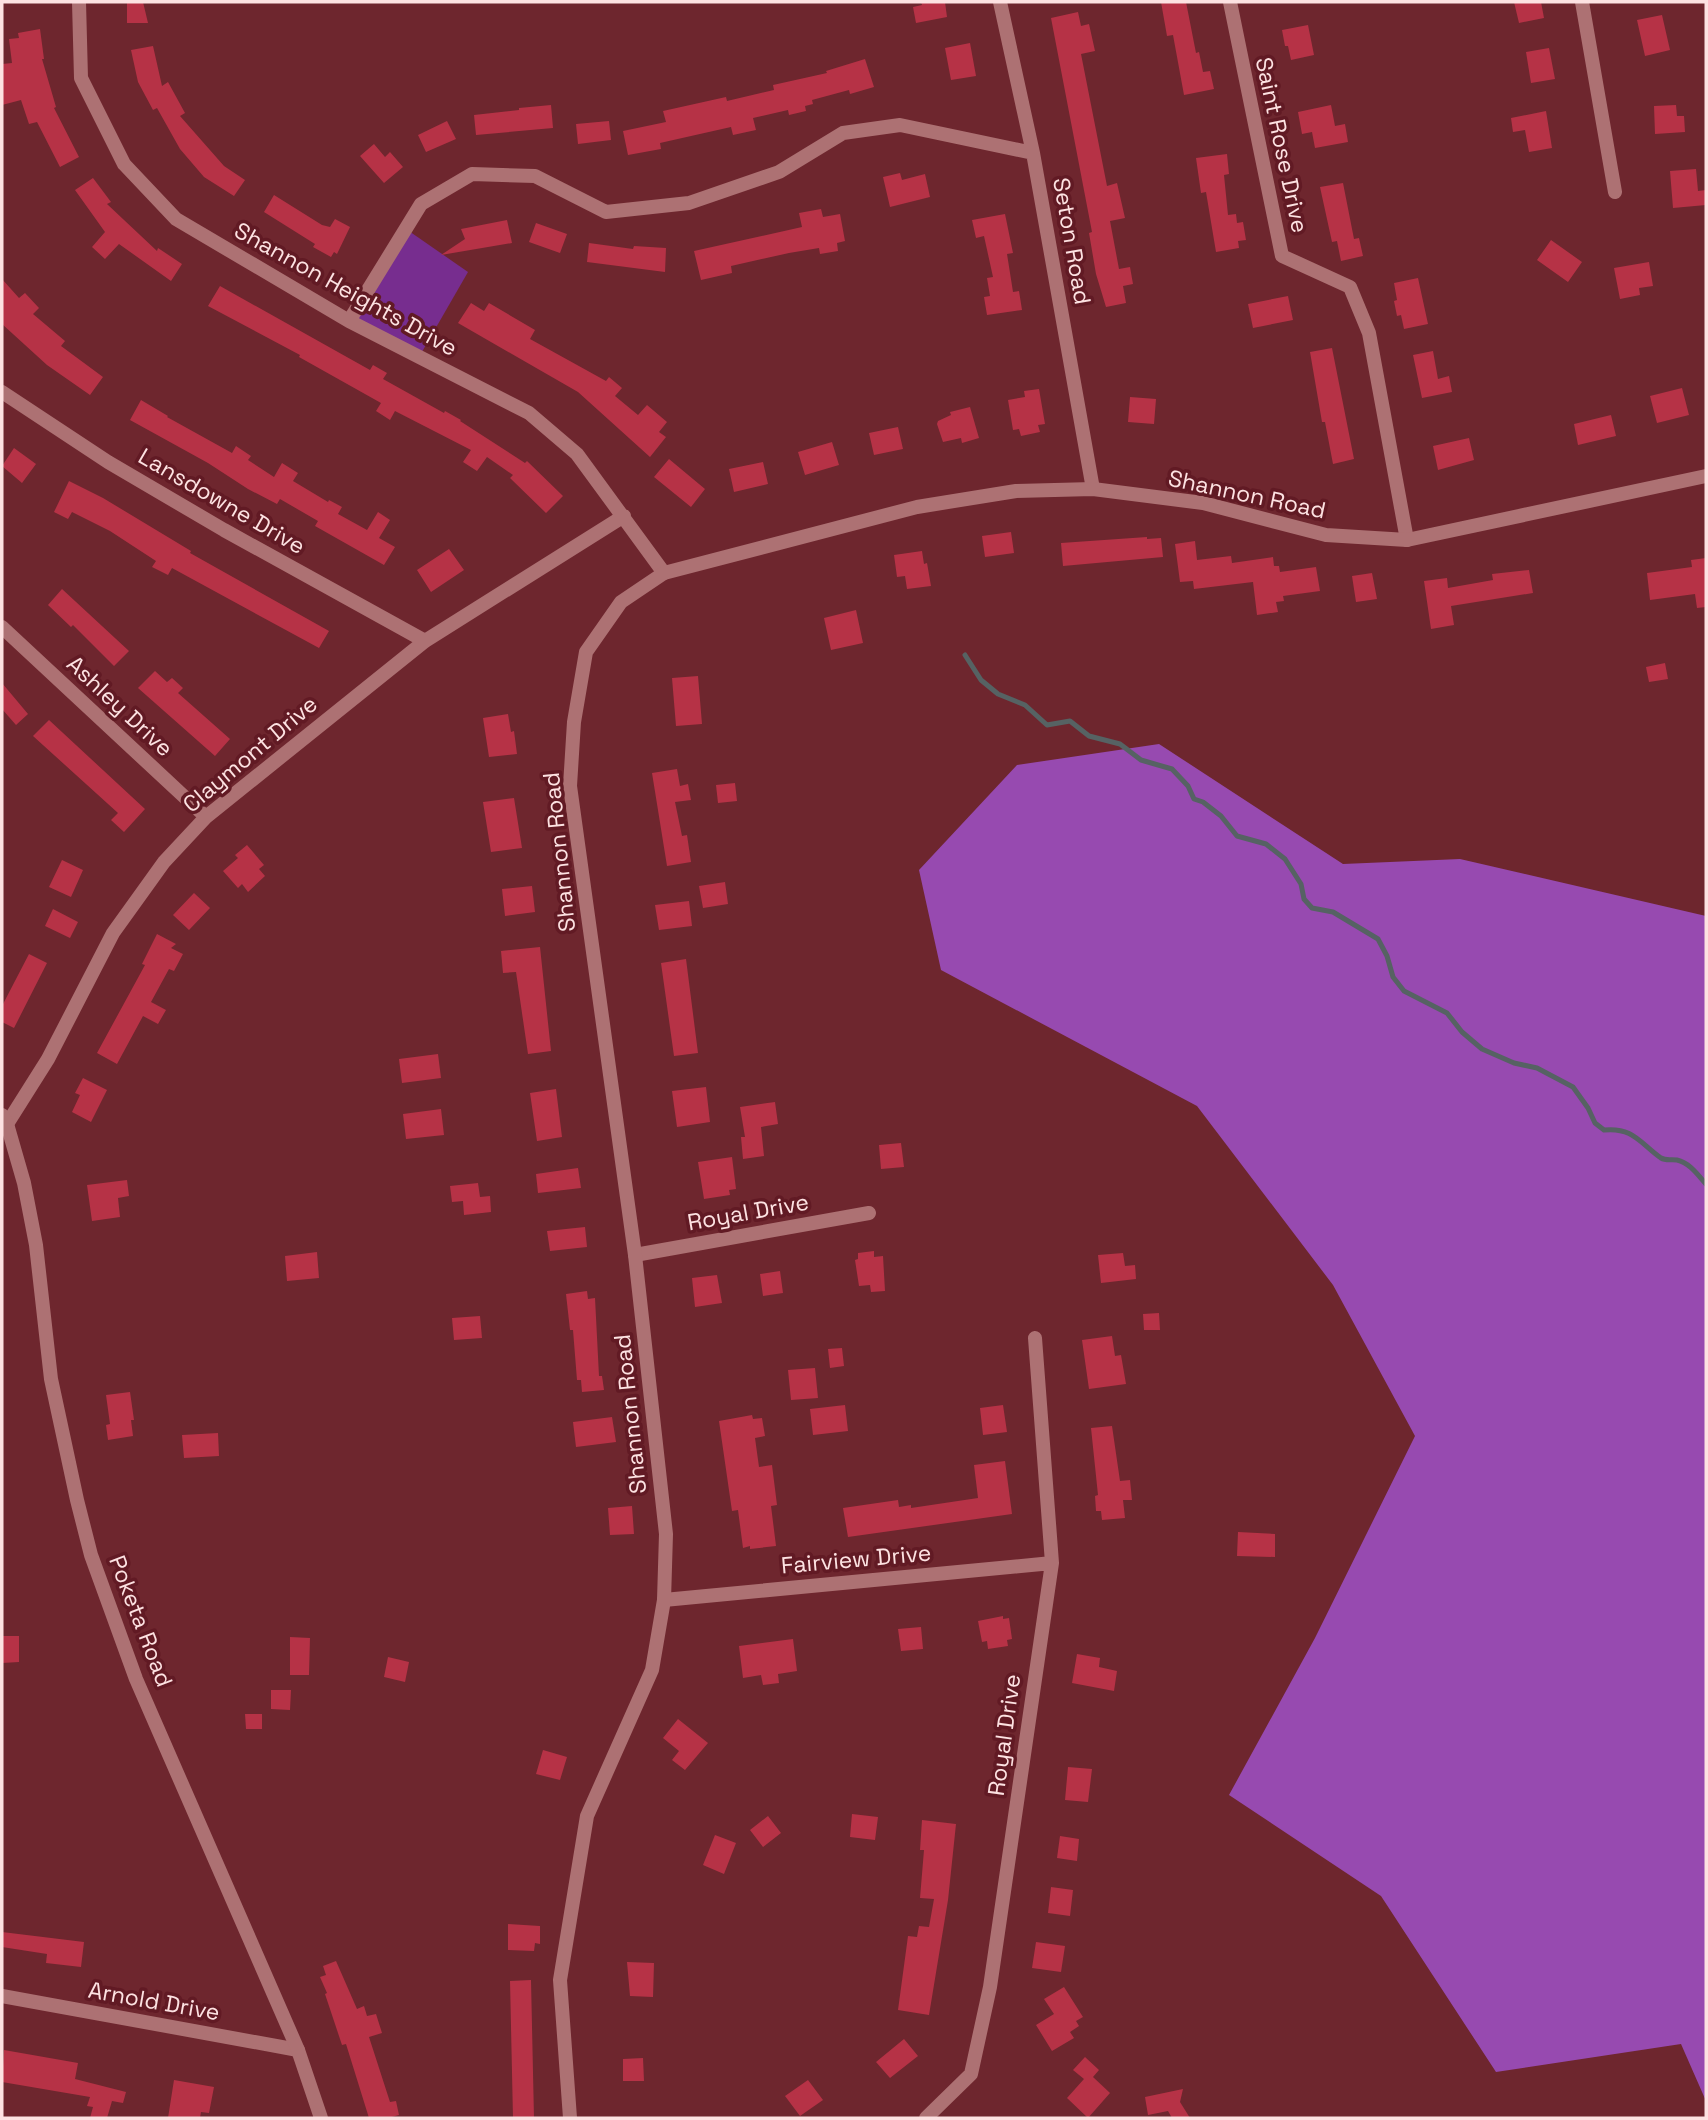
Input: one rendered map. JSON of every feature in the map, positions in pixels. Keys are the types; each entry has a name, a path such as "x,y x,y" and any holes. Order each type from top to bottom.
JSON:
{"street":[{"name":"Shannon Heights Drive","path":"79,2 81,78 124,164 176,219 349,321 529,414 578,454 664,573"},
{"name":"Seton Road","path":"1000,2 1033,153 1093,489"},
{"name":"Saint Rose Drive","path":"1230,2 1282,256 1350,287 1369,333 1407,540"},
{"path":"1582,2 1615,192"},
{"path":"349,321 421,204 472,174 535,176 606,212 689,203 779,172 843,133 901,125 1033,153"},
{"name":"Lansdowne Drive","path":"2,392 108,462 224,530 425,641"},
{"name":"Shannon Road","path":"570,2118 560,1980 587,1816 652,1670 664,1600 666,1534 635,1255 570,786 574,722 586,652 621,602 664,573 917,506 1016,491 1093,489 1203,503 1326,535 1407,540 1706,476"},
{"name":"Claymont Drive","path":"4,1119 48,1059 113,933 164,862 206,817 425,641 624,516"},
{"name":"Ashley Drive","path":"2,627 206,817"},
{"name":"Poketa Road","path":"4,1119 24,1184 36,1245 51,1379 91,1555 142,1691 298,2050 321,2118"},
{"name":"Royal Drive","path":"635,1255 869,1213"},
{"name":"Royal Drive","path":"926,2118 971,2074 989,1987 1052,1563 1035,1338"},
{"name":"Fairview Drive","path":"664,1600 1052,1563"},
{"name":"Arnold Drive","path":"2,1996 298,2050"}],"shaded area":[{"path":"406,229 468,272 419,357 349,321"},
{"path":"1159,744 1343,864 1460,859 1706,916 1706,2101 1681,2044 1496,2072 1381,1896 1229,1795 1315,1638 1415,1436 1333,1285 1197,1106 941,970 919,870 1017,765"}],"building":[{"path":"127,2 143,2 148,23 127,23"},
{"path":"921,2 945,2 947,17 916,23 913,7 922,5"},
{"path":"1161,2 1186,2 1196,53 1199,52 1203,72 1210,71 1214,89 1184,95 1173,35 1167,36"},
{"path":"1514,2 1541,2 1544,18 1519,23"},
{"path":"1078,12 1081,26 1089,24 1095,51 1081,54 1107,186 1117,183 1125,218 1110,221 1119,269 1130,267 1133,284 1123,286 1126,303 1106,307 1096,274 1089,233 1092,232 1051,18"},
{"path":"1662,15 1670,50 1645,56 1637,20"},
{"path":"1308,25 1314,55 1291,60 1282,30"},
{"path":"40,29 42,59 56,107 54,108 79,157 60,167 37,122 29,124 21,100 2,105 2,64 12,63 9,39 19,38 18,33"},
{"path":"970,43 976,76 951,80 945,48"},
{"path":"153,46 162,86 168,82 185,113 180,116 224,166 245,180 234,196 204,177 180,149 157,108 153,110 138,82 131,50"},
{"path":"1549,48 1555,79 1531,83 1526,52"},
{"path":"865,59 874,87 850,94 849,90 812,100 813,104 805,106 806,111 789,115 788,110 753,118 756,130 733,135 731,127 660,143 661,149 628,155 623,131 666,122 663,111 774,90 773,85 827,73 826,71"},
{"path":"551,105 553,128 476,135 474,115"},
{"path":"1331,105 1335,126 1345,124 1348,142 1315,148 1312,132 1302,134 1298,112"},
{"path":"1676,105 1677,116 1684,116 1685,132 1655,134 1654,106"},
{"path":"1546,111 1552,148 1529,152 1525,130 1513,132 1511,118"},
{"path":"447,121 456,139 426,152 418,135"},
{"path":"609,121 611,140 578,144 576,124"},
{"path":"374,144 385,157 390,152 403,167 384,183 360,156"},
{"path":"1227,154 1229,174 1224,175 1228,215 1236,214 1237,223 1243,222 1246,240 1238,241 1239,248 1216,252 1206,192 1201,193 1196,158"},
{"path":"1696,169 1698,191 1706,190 1706,205 1673,208 1670,171"},
{"path":"900,173 902,180 925,174 930,197 890,207 883,177"},
{"path":"93,178 111,202 107,204 157,251 158,248 182,264 171,281 119,244 105,259 92,247 105,232 75,190"},
{"path":"1343,183 1354,239 1359,238 1363,256 1341,261 1337,241 1332,242 1320,187"},
{"path":"274,195 322,225 330,227 335,219 350,227 337,254 334,252 331,257 313,247 315,244 264,212"},
{"path":"821,209 823,217 840,214 845,241 837,243 838,251 820,254 819,248 789,253 731,266 732,273 701,280 694,251 802,227 799,213"},
{"path":"1005,214 1013,253 1007,254 1013,292 1019,291 1022,310 987,315 984,297 990,296 987,278 993,277 984,236 976,238 972,220"},
{"path":"507,220 512,243 441,255 465,239 461,229"},
{"path":"536,223 567,234 560,253 529,242"},
{"path":"1551,240 1582,262 1568,282 1537,260"},
{"path":"589,243 633,249 634,246 666,248 665,272 587,262"},
{"path":"1649,262 1653,286 1639,288 1640,295 1620,299 1614,268"},
{"path":"1418,278 1428,324 1404,329 1401,315 1397,316 1394,283"},
{"path":"2,279 19,298 25,293 39,308 33,314 65,341 61,346 103,377 90,395 47,365 2,324"},
{"path":"220,286 370,370 373,365 387,373 383,379 461,420 525,463 527,461 563,496 546,513 510,478 513,475 487,457 477,471 463,462 471,450 395,411 390,420 376,411 381,403 299,357 300,355 208,306"},
{"path":"1288,296 1293,320 1253,328 1248,304"},
{"path":"471,303 484,311 489,303 535,330 530,339 606,381 609,377 622,388 615,396 638,415 647,405 667,422 659,432 666,437 650,457 578,392 458,323"},
{"path":"1332,348 1354,459 1333,464 1325,422 1322,422 1310,352"},
{"path":"1433,351 1438,379 1449,376 1452,392 1422,398 1413,355"},
{"path":"1682,388 1689,415 1657,423 1650,396"},
{"path":"1039,389 1045,424 1038,425 1040,432 1021,436 1019,429 1013,430 1008,400 1025,397 1024,391"},
{"path":"1130,397 1156,399 1154,424 1128,422"},
{"path":"141,400 232,453 236,446 251,456 248,460 274,477 282,463 298,473 293,481 328,502 329,500 342,507 338,514 367,530 378,512 390,520 379,538 395,547 384,565 315,526 318,521 280,499 277,504 248,489 208,463 130,420"},
{"path":"970,407 979,438 962,443 961,438 943,442 938,421 951,415 950,412"},
{"path":"1611,415 1616,436 1578,445 1574,424"},
{"path":"898,427 903,449 874,455 869,433"},
{"path":"1469,438 1474,460 1438,470 1433,446"},
{"path":"832,442 839,465 805,475 798,452"},
{"path":"14,448 36,464 22,483 2,466"},
{"path":"669,459 705,489 691,507 654,477"},
{"path":"763,462 768,484 734,492 729,469"},
{"path":"69,481 103,498 191,551 190,553 329,631 319,648 172,568 168,575 152,567 156,561 110,531 72,512 68,519 54,512"},
{"path":"1011,532 1014,553 985,557 982,536"},
{"path":"1161,538 1163,557 1063,566 1061,543"},
{"path":"1195,541 1197,560 1231,556 1232,563 1273,557 1274,566 1279,566 1280,572 1316,567 1320,591 1283,596 1284,601 1276,602 1278,612 1257,615 1253,582 1194,589 1193,581 1180,582 1175,544"},
{"path":"449,549 464,570 431,592 417,570"},
{"path":"922,551 931,586 907,589 905,576 897,577 894,555"},
{"path":"1706,558 1706,607 1697,608 1695,594 1650,600 1647,573 1692,567 1691,560"},
{"path":"1529,570 1533,593 1451,606 1454,625 1431,629 1424,581 1447,578 1448,588 1493,580 1492,574"},
{"path":"1372,573 1377,599 1356,602 1352,576"},
{"path":"62,589 129,651 114,666 73,625 71,627 48,605"},
{"path":"856,610 863,643 831,650 824,618"},
{"path":"1665,663 1668,679 1649,682 1646,667"},
{"path":"155,671 167,682 172,678 183,688 178,693 230,739 215,756 138,688"},
{"path":"698,676 702,724 676,726 672,678"},
{"path":"2,683 28,714 16,725 2,709"},
{"path":"508,714 511,732 514,731 517,754 489,757 483,718"},
{"path":"49,720 145,809 124,832 111,820 118,813 33,736"},
{"path":"677,769 680,786 688,784 691,800 675,802 682,836 687,835 691,862 667,866 652,773"},
{"path":"735,783 737,801 718,803 716,785"},
{"path":"514,798 522,848 491,852 483,802"},
{"path":"247,845 264,865 259,869 265,876 248,892 242,884 238,888 223,871 238,858 235,855"},
{"path":"62,860 83,870 71,897 49,887"},
{"path":"725,882 728,904 703,908 699,886"},
{"path":"532,886 535,912 505,916 502,889"},
{"path":"194,893 210,908 189,930 173,915"},
{"path":"689,901 692,926 659,930 655,905"},
{"path":"53,909 78,922 70,938 45,926"},
{"path":"157,934 176,944 171,948 183,954 174,971 169,969 151,1002 166,1010 158,1024 143,1016 117,1064 97,1053 145,965 142,964"},
{"path":"540,947 551,1051 528,1054 516,972 503,973 501,951"},
{"path":"29,954 47,963 14,1028 2,1022 2,1006"},
{"path":"686,959 698,1053 674,1056 661,963"},
{"path":"438,1054 441,1078 402,1083 399,1059"},
{"path":"83,1078 107,1090 91,1122 72,1112 80,1095 75,1093"},
{"path":"706,1087 710,1122 677,1127 672,1091"},
{"path":"556,1089 562,1137 537,1141 530,1093"},
{"path":"775,1102 778,1124 761,1127 764,1156 743,1159 741,1137 745,1137 740,1107"},
{"path":"441,1109 444,1135 406,1139 403,1114"},
{"path":"901,1143 904,1167 881,1169 879,1145"},
{"path":"732,1157 736,1189 729,1190 730,1195 704,1199 698,1162"},
{"path":"578,1168 581,1188 538,1193 536,1174"},
{"path":"127,1180 129,1196 118,1198 120,1217 92,1221 87,1185"},
{"path":"478,1183 480,1197 490,1196 491,1212 464,1215 463,1201 452,1202 450,1186"},
{"path":"585,1227 587,1247 550,1251 547,1231"},
{"path":"874,1251 874,1257 883,1256 885,1291 871,1292 870,1285 859,1286 855,1260 858,1259 858,1253"},
{"path":"317,1252 319,1278 287,1281 285,1256"},
{"path":"1123,1253 1125,1266 1135,1265 1136,1279 1101,1283 1098,1255"},
{"path":"780,1271 783,1293 763,1296 760,1274"},
{"path":"717,1275 722,1303 695,1307 692,1278"},
{"path":"587,1291 588,1299 595,1298 599,1376 602,1376 604,1390 582,1392 581,1380 577,1380 573,1330 570,1330 566,1294"},
{"path":"1159,1313 1160,1330 1144,1330 1143,1314"},
{"path":"480,1316 482,1338 454,1340 452,1318"},
{"path":"1112,1336 1115,1356 1121,1355 1126,1384 1089,1389 1082,1340"},
{"path":"842,1348 844,1366 830,1368 828,1349"},
{"path":"815,1368 818,1398 791,1400 788,1370"},
{"path":"130,1392 133,1436 108,1440 106,1425 110,1424 106,1395"},
{"path":"845,1405 848,1431 813,1435 810,1409"},
{"path":"1003,1405 1007,1432 983,1435 980,1408"},
{"path":"752,1415 753,1419 762,1418 765,1436 755,1438 759,1467 772,1465 777,1505 771,1506 776,1546 750,1549 750,1546 743,1548 738,1510 732,1511 719,1421"},
{"path":"612,1417 616,1442 576,1447 573,1422"},
{"path":"1112,1426 1120,1481 1130,1480 1132,1500 1123,1500 1125,1518 1102,1520 1101,1511 1096,1511 1095,1496 1098,1495 1091,1428"},
{"path":"218,1433 219,1456 184,1458 182,1435"},
{"path":"1005,1461 1012,1514 848,1537 843,1508 898,1500 899,1507 911,1505 911,1508 978,1498 974,1465"},
{"path":"632,1506 634,1534 610,1535 608,1508"},
{"path":"1238,1532 1275,1534 1275,1557 1237,1556"},
{"path":"1003,1616 1003,1619 1009,1618 1012,1639 1007,1640 1008,1646 988,1649 987,1641 982,1642 978,1621"},
{"path":"921,1627 923,1649 901,1651 898,1629"},
{"path":"2,1636 19,1636 19,1662 2,1663"},
{"path":"290,1637 310,1638 309,1675 290,1675"},
{"path":"793,1639 797,1671 778,1674 779,1683 763,1685 761,1675 743,1678 739,1646"},
{"path":"1077,1654 1100,1658 1099,1667 1117,1671 1114,1691 1072,1683"},
{"path":"388,1657 409,1662 405,1682 384,1677"},
{"path":"271,1690 291,1690 290,1710 271,1709"},
{"path":"245,1714 262,1714 262,1729 246,1729"},
{"path":"678,1719 708,1743 685,1770 672,1760 679,1751 663,1738"},
{"path":"543,1750 567,1757 560,1780 536,1774"},
{"path":"1068,1767 1092,1769 1088,1802 1065,1800"},
{"path":"852,1814 878,1817 875,1840 850,1837"},
{"path":"768,1816 781,1833 763,1847 750,1830"},
{"path":"922,1820 956,1824 948,1900 929,2015 898,2010 908,1936 917,1937 919,1926 929,1927 934,1899 920,1898 924,1850 920,1850"},
{"path":"715,1835 736,1843 724,1874 703,1865"},
{"path":"1060,1836 1079,1839 1077,1861 1057,1858"},
{"path":"1051,1887 1073,1890 1070,1916 1048,1913"},
{"path":"508,1924 540,1926 540,1944 535,1943 534,1951 508,1950"},
{"path":"2,1932 84,1942 81,1967 46,1963 47,1954 2,1947"},
{"path":"1036,1942 1065,1946 1061,1972 1032,1968"},
{"path":"336,1961 357,2009 364,2006 367,2016 376,2014 382,2033 369,2037 390,2102 396,2101 399,2115 369,2118 346,2044 342,2045 320,1977 326,1975 323,1966"},
{"path":"627,1962 654,1963 653,1997 630,1996"},
{"path":"531,1980 534,2118 513,2118 510,1981"},
{"path":"1064,1987 1083,2017 1076,2021 1079,2026 1070,2032 1074,2038 1052,2051 1036,2025 1054,2014 1044,1999"},
{"path":"904,2039 918,2056 890,2078 876,2062"},
{"path":"4,2050 78,2063 75,2079 126,2092 123,2103 112,2101 107,2118 90,2118 93,2107 87,2106 90,2097 2,2082"},
{"path":"1085,2057 1099,2070 1093,2077 1110,2093 1088,2118 1067,2098 1084,2079 1073,2070"},
{"path":"643,2058 644,2081 623,2081 623,2059"},
{"path":"174,2080 214,2087 209,2113 201,2112 200,2118 168,2118"},
{"path":"808,2080 823,2100 800,2116 785,2096"},
{"path":"1183,2089 1180,2102 1190,2118 1172,2118 1168,2111 1148,2115 1145,2097"}],"waterway":[{"path":"965,655 981,680 998,694 1025,705 1047,725 1070,721 1089,736 1120,744 1141,760 1172,769 1188,786 1194,799 1203,802 1221,816 1237,836 1266,844 1285,859 1301,884 1304,899 1312,908 1333,912 1378,939 1387,956 1393,977 1404,991 1447,1013 1462,1032 1482,1049 1514,1063 1537,1068 1573,1087 1595,1123 1604,1130 1622,1131 1661,1158 1686,1164 1706,1184"}]}
